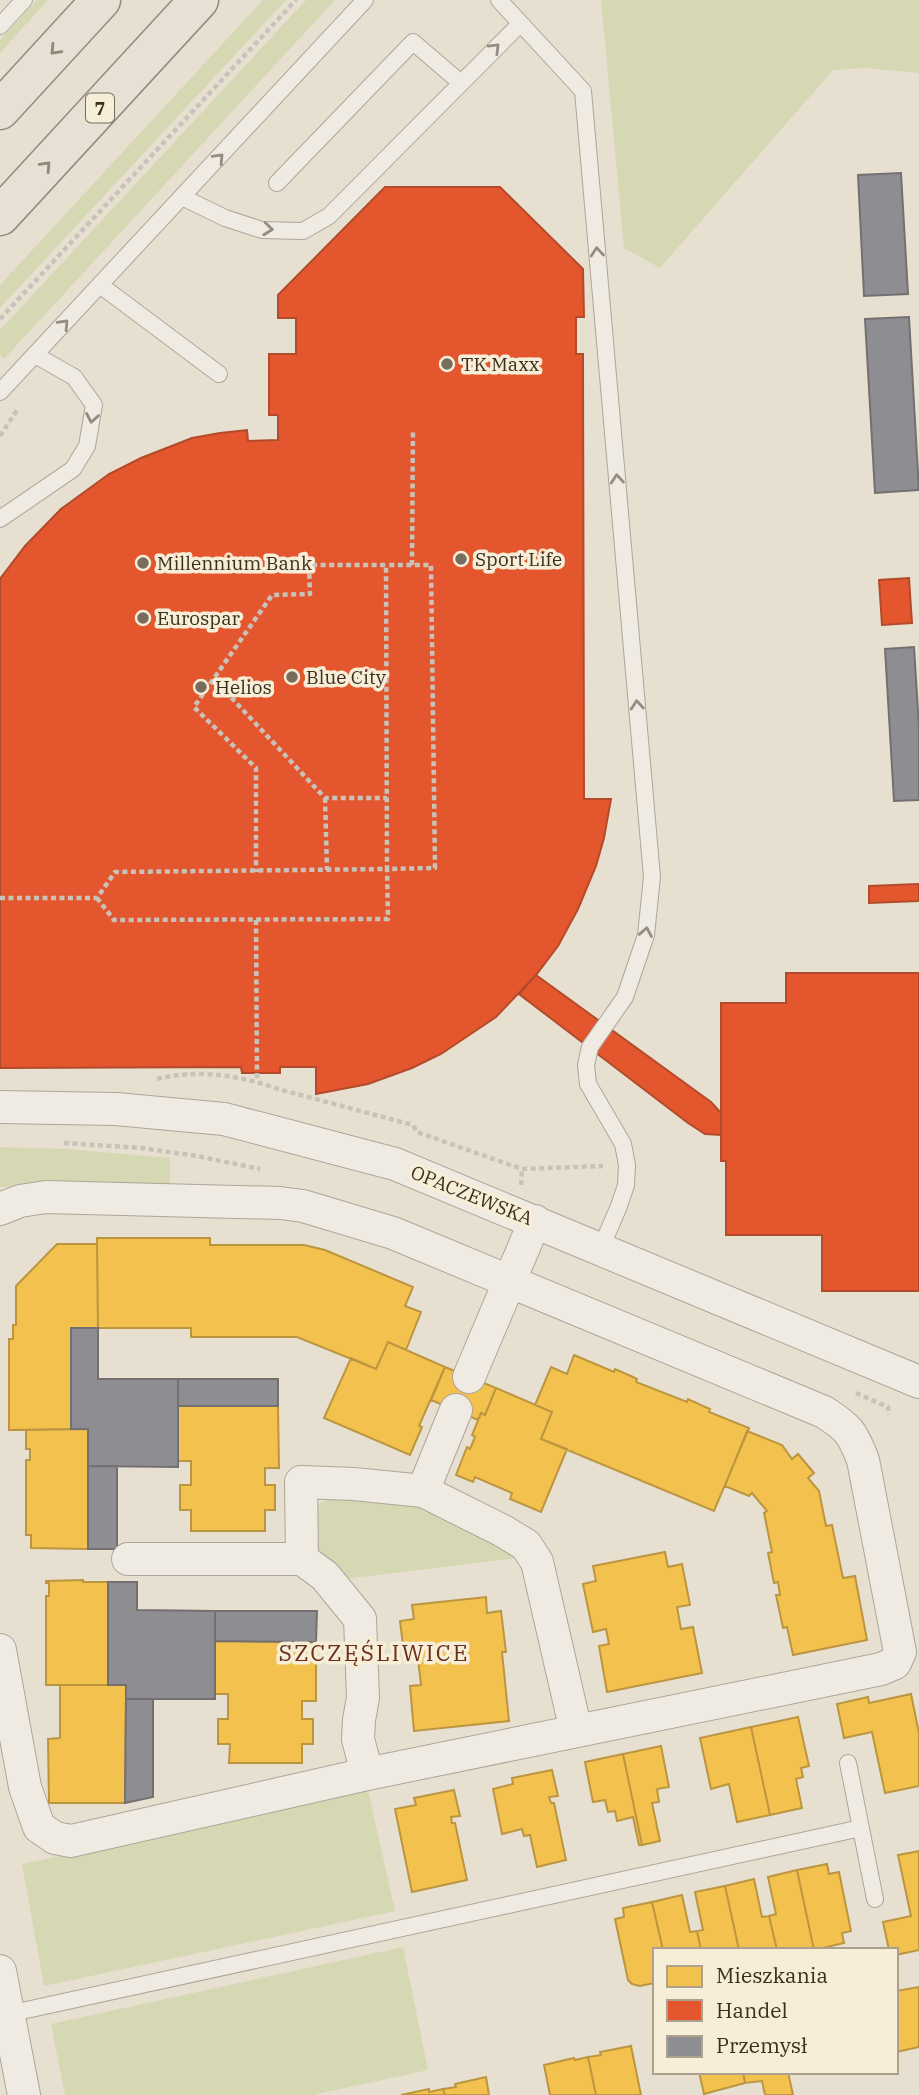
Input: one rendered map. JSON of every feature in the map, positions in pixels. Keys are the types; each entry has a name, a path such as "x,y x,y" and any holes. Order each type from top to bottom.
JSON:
{"main road":[{"path":"0,110 102,0"},
{"name":"7","path":"0,216 199,0"}],"street":[{"name":"OPACZEWSKA","path":"0,1107 116,1109 224,1119 395,1164 919,1382"},
{"path":"0,1209 20,1201 46,1197 280,1203 303,1206 393,1233 824,1412 844,1424 853,1435 863,1460 900,1652 895,1663 881,1670 367,1774 71,1841 55,1838 39,1827 24,1787 0,1650"},
{"path":"469,1377 535,1221"},
{"path":"423,1491 456,1410"},
{"path":"302,1559 301,1482 423,1491 526,1545 537,1562 576,1731"},
{"path":"128,1559 302,1559 326,1576 360,1619 363,1698 358,1739 367,1774"},
{"path":"0,1971 24,2095"}],"lane":[{"path":"0,26 24,0"},
{"path":"0,392 365,0"},
{"path":"499,0 583,91 652,877 646,935 625,997 590,1047 586,1065 588,1084 623,1144 627,1165 626,1185 601,1248"},
{"path":"182,197 225,218 262,230 303,231 329,216 520,24"},
{"path":"277,183 413,42 461,83"},
{"path":"100,285 219,374"},
{"path":"0,519 74,469 87,446 94,405 74,377 35,355"},
{"path":"848,1763 875,1899"},
{"path":"8,2014 861,1828"}],"path":[{"path":"0,319 296,0"},
{"path":"0,436 21,405"},
{"path":"412,565 413,430"},
{"path":"97,898 115,872 257,872 435,868 431,565 309,565 310,594 272,595 194,706 257,768 257,872"},
{"path":"97,898 114,920 388,919 386,565"},
{"path":"214,679 326,798 327,870"},
{"path":"326,798 387,798"},
{"path":"0,898 97,898"},
{"path":"256,920 257,1082"},
{"path":"149,1082 175,1075 233,1076 413,1125 418,1132 522,1168 608,1165"},
{"path":"871,1400 888,1407 890,1415"}],"green space":[{"path":"37,0 48,0 0,53 0,40"},
{"path":"263,0 286,0 0,308 0,285"},
{"path":"306,0 335,0 4,359 0,355 0,330"},
{"path":"601,0 919,0 919,73 865,68 833,70 660,268 624,248"},
{"path":"0,1147 67,1149 170,1158 170,1186 0,1187"},
{"path":"335,1492 417,1501 516,1558 345,1579 312,1541 311,1511"},
{"path":"368,1790 395,1911 44,1986 22,1864"},
{"path":"403,1947 428,2070 313,2095 65,2095 51,2024"}],"building: Mieszkania":[{"path":"97,1238 210,1238 210,1245 304,1245 325,1250 413,1287 405,1306 421,1312 406,1350 388,1342 376,1369 297,1337 191,1337 191,1328 98,1328"},
{"path":"57,1244 97,1244 98,1328 71,1328 71,1429 9,1430 9,1339 13,1339 13,1325 16,1325 16,1286"},
{"path":"388,1342 445,1367 419,1426 422,1427 410,1455 324,1418 351,1358 376,1369"},
{"path":"574,1355 614,1372 615,1369 637,1379 636,1382 687,1402 688,1399 710,1409 709,1412 749,1428 714,1511 541,1439 552,1412 535,1405 551,1367 567,1374"},
{"path":"445,1367 496,1388 485,1415 481,1413 478,1420 431,1400"},
{"path":"496,1388 552,1412 541,1439 567,1449 541,1512 510,1499 512,1493 475,1477 473,1482 456,1475 467,1447 470,1449 475,1437 472,1435 481,1413 485,1415"},
{"path":"178,1406 278,1406 279,1468 265,1468 265,1485 275,1485 275,1510 265,1510 265,1531 191,1531 191,1510 180,1510 180,1485 191,1485 191,1461 178,1461"},
{"path":"88,1429 88,1549 31,1548 31,1535 26,1535 26,1460 30,1460 30,1449 26,1449 26,1430"},
{"path":"747,1431 782,1445 792,1459 798,1454 814,1473 808,1478 819,1491 826,1526 832,1525 843,1578 855,1576 867,1640 793,1655 787,1627 783,1628 776,1595 780,1595 778,1582 774,1583 768,1553 772,1552 764,1513 767,1511 752,1493 749,1496 725,1486"},
{"path":"665,1552 668,1567 682,1564 690,1605 677,1607 681,1629 693,1627 702,1673 607,1692 599,1646 609,1644 606,1629 593,1632 583,1584 596,1581 593,1566"},
{"path":"46,1581 108,1582 108,1685 46,1685 46,1596 49,1596 49,1583"},
{"path":"486,1597 487,1613 501,1611 509,1721 414,1731 410,1686 421,1685 418,1659 405,1661 400,1621 414,1619 412,1605"},
{"path":"215,1641 316,1642 316,1701 302,1701 302,1719 313,1719 313,1744 302,1744 302,1763 229,1763 230,1744 218,1744 218,1719 228,1719 228,1694 215,1694"},
{"path":"60,1685 126,1685 125,1803 49,1803 48,1739 60,1738"},
{"path":"911,1694 919,1733 919,1786 885,1793 872,1732 844,1738 837,1704 868,1697 869,1703"},
{"path":"798,1717 809,1766 801,1768 803,1777 796,1779 802,1808 770,1815 751,1727"},
{"path":"751,1727 770,1815 737,1822 729,1784 711,1789 700,1738"},
{"path":"661,1746 669,1787 657,1789 659,1802 652,1803 660,1841 642,1845 623,1754"},
{"path":"623,1754 642,1845 639,1845 633,1817 617,1821 615,1811 608,1812 605,1800 593,1802 585,1762"},
{"path":"552,1770 558,1796 549,1797 551,1803 554,1803 566,1860 537,1867 530,1835 524,1836 522,1829 502,1834 493,1789 513,1784 512,1778"},
{"path":"454,1790 460,1816 451,1817 452,1823 455,1823 467,1880 412,1892 395,1809 416,1805 414,1798"},
{"path":"919,1851 919,1950 898,1955 898,1948 889,1948 883,1922 911,1916 898,1855"},
{"path":"827,1864 829,1874 839,1872 851,1931 842,1933 844,1943 814,1948 797,1870"},
{"path":"797,1870 814,1948 777,1948 769,1916 776,1914 768,1877"},
{"path":"754,1879 762,1917 769,1916 777,1948 739,1948 725,1886"},
{"path":"725,1886 739,1948 701,1948 697,1931 703,1930 695,1892"},
{"path":"682,1895 690,1932 697,1931 701,1948 663,1948 652,1902"},
{"path":"652,1902 663,1948 653,1948 653,1983 640,1986 628,1980 615,1919 624,1917 623,1908"},
{"path":"919,1987 919,2047 898,2052 898,1991"},
{"path":"631,2046 641,2095 596,2095 588,2057"},
{"path":"588,2057 596,2095 550,2095 544,2065"},
{"path":"699,2074 743,2074 745,2083 704,2094"},
{"path":"743,2074 788,2074 793,2095 765,2095 762,2081 745,2083"},
{"path":"486,2077 489,2095 445,2095 443,2089"},
{"path":"429,2089 429,2092 443,2089 445,2095 401,2095"}],"building: Handel":[{"name":"Blue City","path":"385,187 500,187 583,269 584,317 576,317 576,354 583,354 584,799 611,799 596,866 578,909 558,946 536,975 496,1017 441,1054 368,1084 316,1094 316,1067 280,1067 280,1073 242,1073 241,1067 0,1068 0,579 25,546 61,509 109,474 141,458 192,438 220,433 247,430 248,441 278,440 278,415 269,415 269,354 296,354 296,318 278,318 278,295"},
{"path":"909,578 912,623 882,625 879,580"},
{"path":"919,884 919,901 869,903 869,886"},
{"path":"786,973 919,973 919,1291 822,1291 822,1235 726,1235 726,1161 721,1161 721,1003 786,1003"},
{"path":"536,975 711,1102 721,1113 721,1135 705,1134 688,1123 519,994"}],"building: Przemysł":[{"path":"901,173 908,294 864,296 858,175"},
{"path":"909,317 919,490 875,493 865,319"},
{"path":"914,647 919,727 919,800 894,801 885,649"},
{"path":"71,1328 98,1328 98,1379 178,1379 178,1467 88,1466 88,1429 71,1429"},
{"path":"178,1379 278,1379 278,1406 178,1406"},
{"path":"88,1466 117,1466 117,1549 88,1549"},
{"path":"108,1582 137,1582 137,1610 215,1611 215,1699 126,1699 126,1685 108,1685"},
{"path":"215,1611 317,1611 316,1642 215,1641"},
{"path":"126,1699 153,1699 153,1797 125,1803"}],"place":[{"name":"TK Maxx","path":"447,364"},
{"name":"Sport Life","path":"461,559"},
{"name":"Millennium Bank","path":"143,563"},
{"name":"Eurospar","path":"143,618"},
{"name":"Blue City","path":"292,677"},
{"name":"Helios","path":"201,687"}],"district":[{"name":"SZCZĘŚLIWICE","path":"374,1652"}]}
